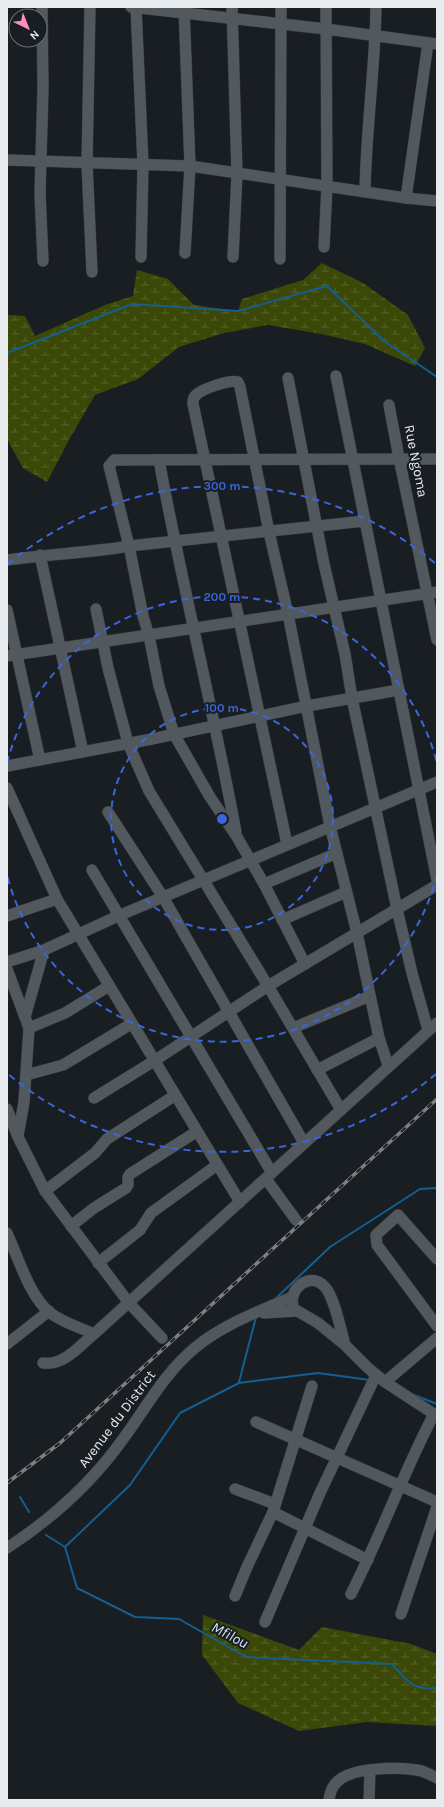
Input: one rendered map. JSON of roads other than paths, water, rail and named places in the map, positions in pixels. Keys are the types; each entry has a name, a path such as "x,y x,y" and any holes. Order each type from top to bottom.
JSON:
{"street":[{"path":"42,7 43,88 41,162 43,262"},
{"path":"90,7 87,164 92,272"},
{"path":"141,257 143,165 134,7 184,10 232,19 326,29 433,44 406,198"},
{"path":"232,7 237,174 233,256"},
{"path":"280,259 281,7"},
{"path":"324,247 327,186 326,7"},
{"path":"365,192 366,159 376,36 376,7"},
{"path":"184,10 190,166 185,253"},
{"path":"7,160 87,164 190,166 406,198 437,201"},
{"path":"336,376 420,789 437,880"},
{"path":"288,378 324,564 345,654 352,698 397,909 412,973 428,1030"},
{"path":"287,844 193,404 193,398 197,394 229,381 238,382 240,386 269,532 307,706 330,826 357,933 379,1038 388,1065"},
{"name":"Rue Ngoma","path":"389,405 399,458 432,593 437,640"},
{"path":"305,964 264,884 237,837 210,797 174,734 159,686 129,546 110,470 110,463 114,460 437,459"},
{"path":"159,460 175,541 216,726 237,837"},
{"path":"7,560 40,555 99,551 129,546 269,532 365,520"},
{"path":"40,555 83,752"},
{"path":"12,655 149,636 432,593"},
{"path":"96,608 128,743 149,791 268,986 341,1110"},
{"path":"7,610 12,655 40,760"},
{"path":"7,766 216,726 307,706 399,690"},
{"path":"7,962 44,950 118,916 437,782"},
{"path":"7,788 57,899 174,1096 240,1202"},
{"path":"108,812 163,897 304,1143"},
{"path":"264,884 337,853"},
{"path":"92,870 118,916 192,1036 269,1176 296,1220"},
{"path":"94,1098 154,1061 268,986 437,885"},
{"path":"282,920 346,892"},
{"path":"7,916 57,899"},
{"path":"25,1017 44,950"},
{"path":"7,969 29,1028 24,1102 18,1137"},
{"path":"29,1028 65,1012 108,986"},
{"path":"293,1028 370,996"},
{"path":"43,1363 50,1364 62,1360 94,1334 269,1176 388,1065 437,1023"},
{"path":"26,1075 64,1065 131,1024"},
{"path":"317,1070 379,1038"},
{"path":"45,1191 95,1153 107,1139 174,1096"},
{"path":"7,1109 18,1137 45,1191 129,1303 162,1338"},
{"path":"71,1226 94,1208 126,1188 130,1174 196,1132"},
{"path":"98,1263 137,1232 150,1213 217,1165"},
{"path":"437,1259 398,1215 376,1235 377,1245 437,1326"},
{"path":"7,1233 29,1283 39,1300 49,1312 62,1320 94,1334"},
{"name":"Avenue du District","path":"7,1548 60,1510 85,1487 123,1439 170,1373 197,1346 219,1332 292,1297 295,1289 301,1284 309,1281 321,1283 330,1296 345,1345"},
{"path":"292,1297 293,1305 297,1311"},
{"name":"Avenue du District","path":"255,1314 297,1311 318,1323 345,1345 385,1382 435,1415"},
{"path":"7,1344 49,1312"},
{"path":"385,1382 437,1338"},
{"path":"265,1622 336,1458 376,1375"},
{"path":"235,1596 274,1508 312,1386"},
{"path":"351,1594 368,1560 414,1452 435,1415"},
{"path":"256,1422 437,1502"},
{"path":"235,1489 274,1508 305,1528 368,1560"},
{"path":"401,1614 437,1507"},
{"path":"329,1800 332,1786 338,1780 354,1773 370,1770 403,1768 419,1770 437,1778"},
{"path":"369,1800 370,1770"}],"waterway":[{"path":"7,353 132,304 238,311 327,286 384,341 437,377"},
{"path":"274,1300 330,1247 420,1189 437,1188"},
{"path":"239,1382 256,1317"},
{"path":"65,1547 130,1485 180,1413 239,1383 318,1373 370,1380"},
{"path":"414,1395 437,1404"},
{"name":"Mfilou","path":"20,1497 29,1512"},
{"name":"Mfilou","path":"46,1535 65,1547 77,1588 135,1617 179,1619 246,1657 392,1664 411,1684 422,1688 437,1688"}],"railway":[{"path":"7,1483 60,1443 437,1099"}]}
